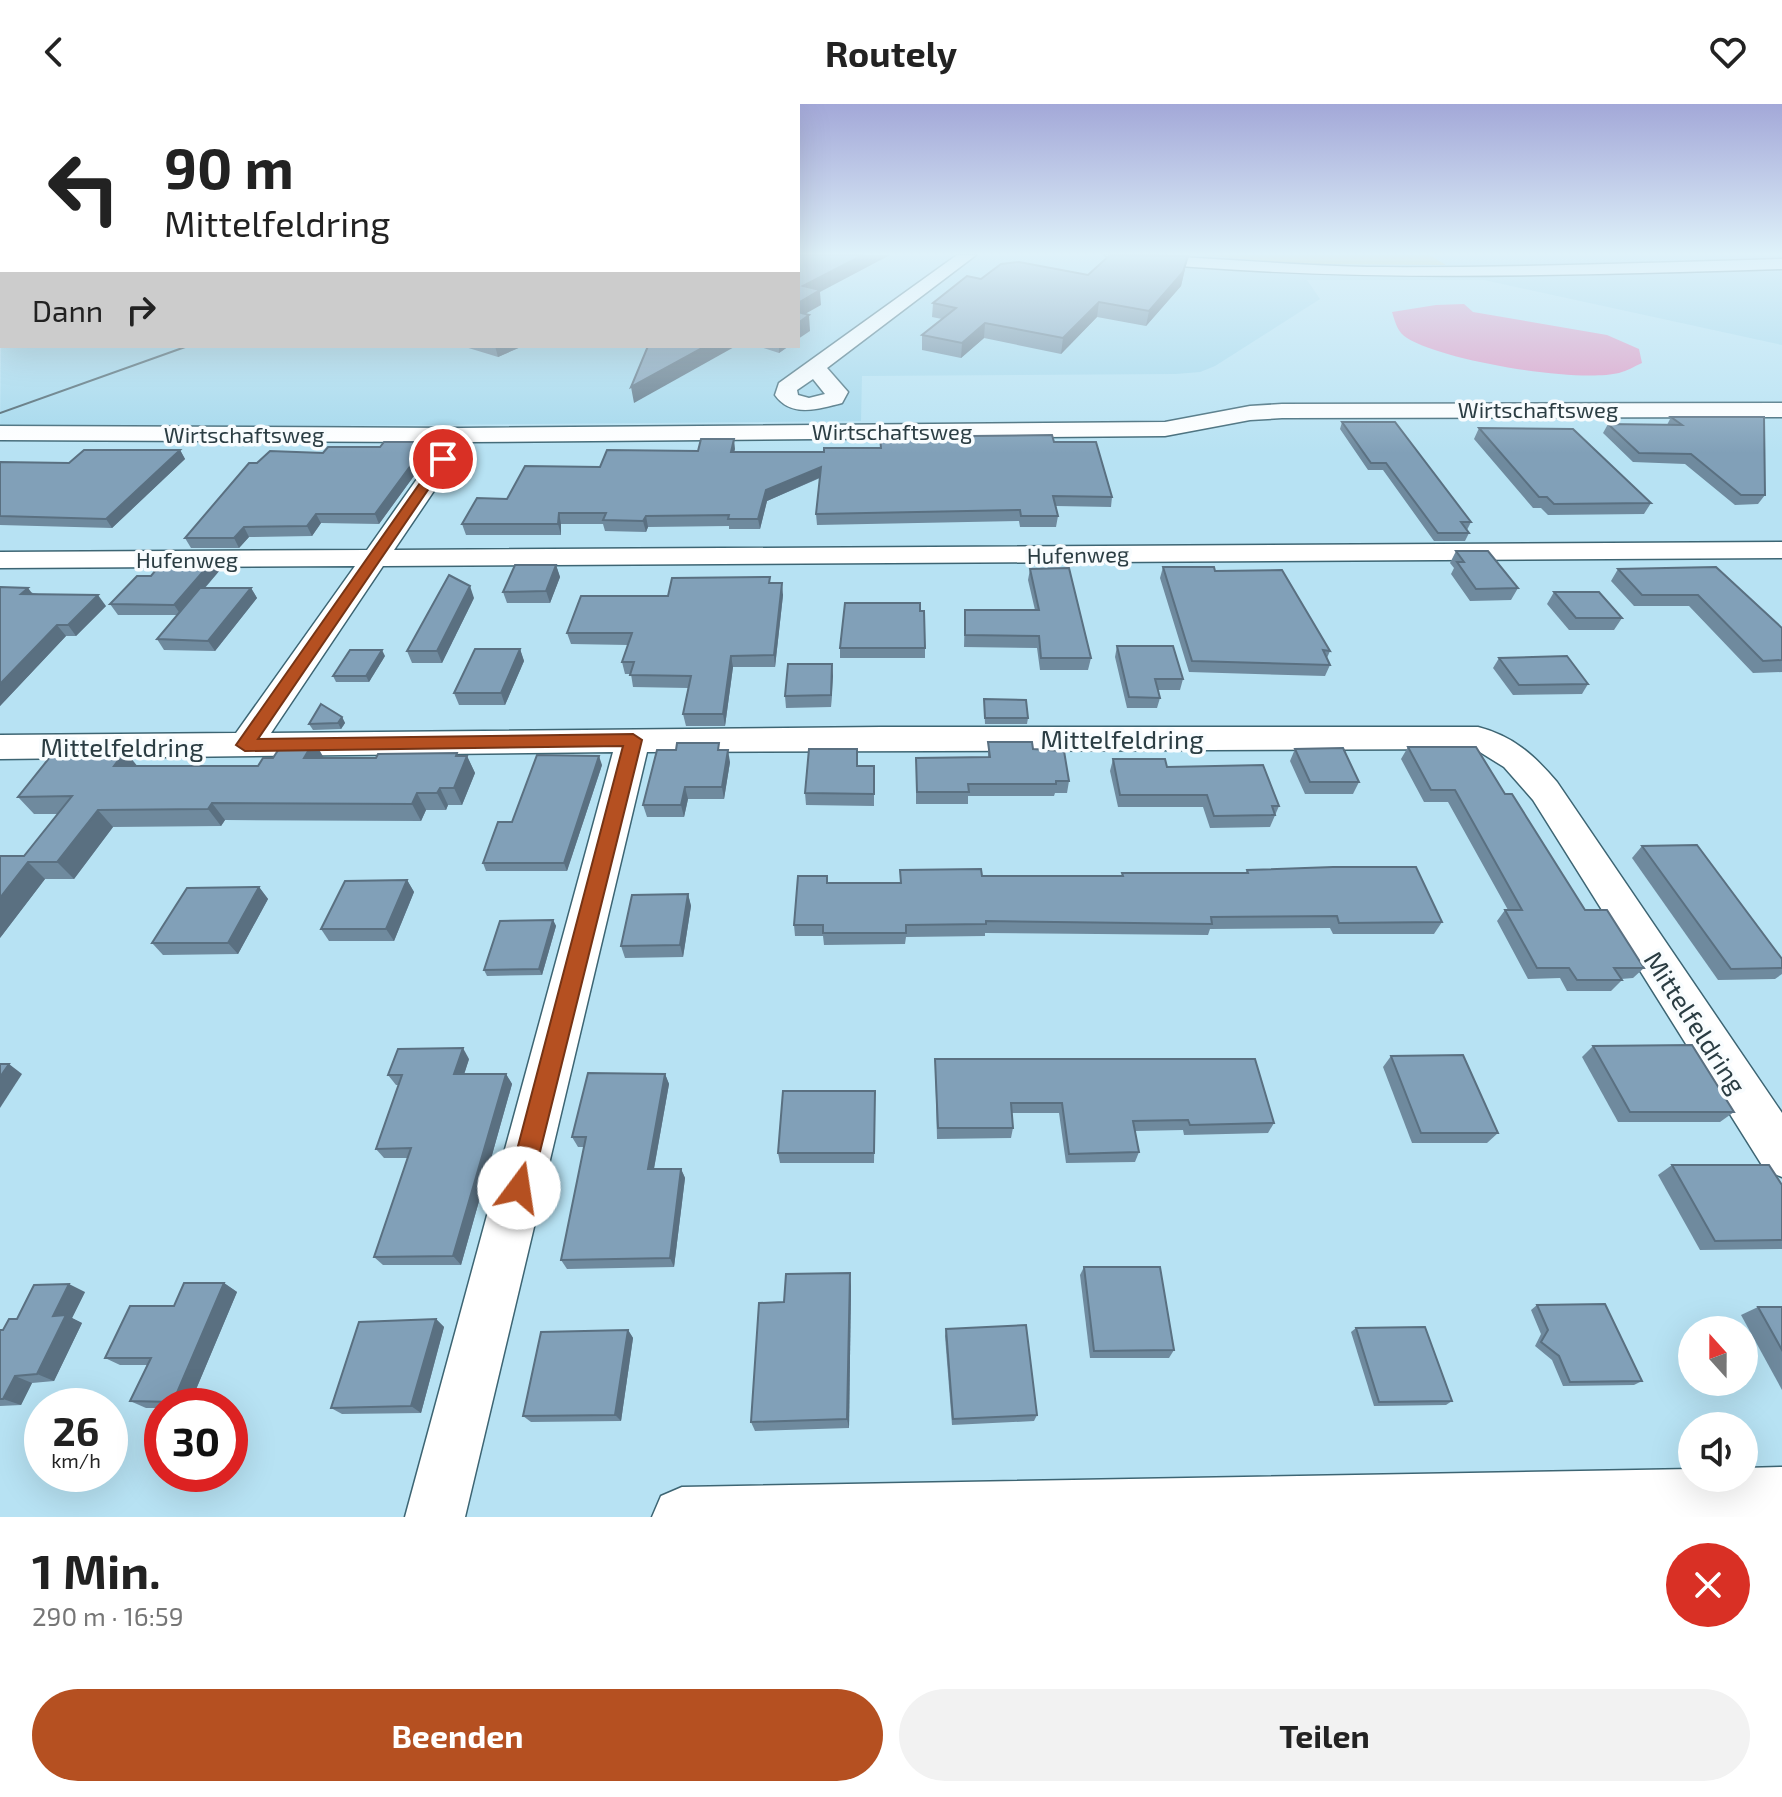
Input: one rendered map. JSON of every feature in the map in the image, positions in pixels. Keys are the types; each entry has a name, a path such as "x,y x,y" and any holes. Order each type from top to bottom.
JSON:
{"street":[{"path":"815,368 879,321"},
{"name":"Wirtschaftsweg","path":"0,433 460,435 1165,429 1250,413 1282,411 1782,410"},
{"path":"245,745 460,435"},
{"name":"Hufenweg","path":"0,560 1782,550"},
{"name":"Mittelfeldring","path":"0,747 633,740 1478,738 1500,745 1516,756 1545,791 1782,1154"},
{"path":"435,1517 633,740"},
{"path":"682,1517 1782,1497"}],"shaded area":[{"path":"800,321 1286,321 1215,366 1200,372 862,376 861,421 19,429 0,436 1,348 800,348"},
{"path":"1525,321 1607,335 1639,349 1642,363 1619,373 1599,375 1511,368 1425,347 1404,336 1396,323"},
{"path":"1672,321 1782,321 1782,345"}],"building":[{"path":"940,321 1080,321 1063,338 985,323 962,343 922,335"},
{"path":"647,348 702,348 631,387"},
{"path":"1671,417 1764,417 1765,495 1741,495 1691,454 1639,453 1608,424 1682,425"},
{"path":"1342,422 1395,422 1471,522 1461,522 1469,533 1438,533 1386,463 1371,463"},
{"path":"1479,428 1573,429 1651,503 1554,504 1547,497 1539,497"},
{"path":"1052,435 1054,442 1096,442 1112,497 1053,496 1058,516 1021,516 1020,510 816,514 821,467 766,490 758,519 728,519 729,515 646,516 643,521 603,520 606,513 559,513 558,524 462,524 477,498 507,499 525,466 600,467 607,450 698,451 701,439 734,439 731,452 824,452 824,448 881,448 880,437"},
{"path":"384,442 428,442 375,514 316,514 307,526 244,527 234,538 185,538 249,463 257,463 270,451 323,453 328,447 380,447"},
{"path":"84,450 180,450 106,519 0,516 0,462 69,463"},
{"path":"1456,551 1488,551 1518,588 1476,589 1457,562 1464,562"},
{"path":"165,559 214,559 174,605 110,604 137,576 151,576"},
{"path":"515,565 556,565 546,591 503,592"},
{"path":"1163,567 1214,567 1215,571 1282,570 1330,651 1323,650 1330,665 1192,661"},
{"path":"1716,567 1782,628 1782,660 1763,661 1698,595 1642,595 1618,569"},
{"path":"1069,568 1091,658 1041,658 1039,636 965,635 965,610 1039,610 1030,569"},
{"path":"449,575 470,586 437,651 407,651"},
{"path":"770,577 769,583 782,583 774,655 731,656 723,714 683,714 691,676 630,675 634,662 622,662 632,633 567,633 581,596 668,596 672,578"},
{"path":"0,587 28,588 21,594 98,595 68,625 57,625 0,684"},
{"path":"200,588 251,588 208,641 157,639"},
{"path":"1554,592 1599,592 1622,618 1576,618"},
{"path":"845,603 920,603 920,611 924,611 925,648 840,648"},
{"path":"1117,646 1173,646 1183,679 1155,679 1160,698 1129,697"},
{"path":"475,649 520,649 501,693 454,693"},
{"path":"350,650 382,650 366,676 333,676"},
{"path":"1567,656 1588,684 1519,685 1499,658"},
{"path":"788,664 832,664 831,695 785,696"},
{"path":"984,699 1026,700 1028,718 985,718"},
{"path":"321,704 342,717 338,723 309,724"},
{"path":"284,741 314,741 304,758 457,753 456,756 467,756 454,788 440,788 437,793 417,793 412,804 212,803 208,809 98,810 57,862 28,862 0,898 0,856 24,856 72,796 18,797 54,752 125,751 114,766 258,766 263,758 273,758"},
{"path":"988,742 1032,742 1033,749 1064,751 1069,781 1056,781 1056,784 968,784 969,792 917,792 916,758 990,757"},
{"path":"677,743 719,743 718,750 728,750 722,787 685,787 681,805 643,805 657,750 676,750"},
{"path":"1408,747 1476,747 1505,794 1512,794 1585,910 1607,910 1644,968 1614,968 1622,980 1577,980 1569,968 1537,968 1505,910 1522,910 1455,790 1431,790"},
{"path":"1343,748 1359,782 1310,782 1295,749"},
{"path":"809,749 857,749 857,766 874,766 874,794 805,793"},
{"path":"537,755 599,756 564,863 483,863 498,822 512,822"},
{"path":"1113,759 1165,759 1167,767 1263,765 1279,806 1272,806 1275,815 1214,816 1207,795 1120,795"},
{"path":"1697,845 1782,959 1782,968 1731,969 1642,846"},
{"path":"1416,867 1442,922 1339,923 1337,916 1211,917 1212,924 986,921 986,924 906,925 906,933 823,933 823,925 794,925 798,876 827,876 827,883 901,883 900,870 981,869 982,876 1123,876 1122,873 1248,873 1247,870"},
{"path":"407,880 386,929 321,929 345,881"},
{"path":"259,887 228,943 152,943 187,888"},
{"path":"688,894 680,945 621,946 632,895"},
{"path":"553,920 539,969 484,970 500,921"},
{"path":"1692,1045 1734,1112 1630,1112 1593,1046"},
{"path":"463,1048 454,1074 506,1074 453,1256 374,1257 411,1148 376,1149 402,1075 388,1075 398,1049"},
{"path":"1463,1055 1498,1133 1421,1133 1391,1056"},
{"path":"935,1059 1255,1059 1274,1123 1190,1125 1188,1120 1133,1121 1139,1152 1069,1154 1062,1103 1011,1103 1013,1128 938,1128"},
{"path":"0,1064 9,1064 0,1077"},
{"path":"588,1073 665,1074 648,1169 681,1169 670,1258 561,1260 586,1137 572,1137"},
{"path":"783,1091 875,1091 874,1153 778,1153"},
{"path":"1672,1165 1769,1165 1782,1185 1782,1240 1715,1241"},
{"path":"1084,1267 1160,1267 1174,1350 1094,1351"},
{"path":"850,1273 847,1419 751,1422 759,1303 784,1302 786,1274"},
{"path":"184,1283 224,1283 179,1388 144,1388 144,1401 130,1401 151,1358 105,1358 130,1306 174,1306"},
{"path":"69,1284 53,1316 66,1315 37,1374 15,1376 3,1399 0,1399 0,1330 9,1319 17,1319 34,1285"},
{"path":"1605,1304 1642,1381 1570,1382 1559,1356 1541,1342 1548,1330 1537,1305"},
{"path":"1758,1307 1782,1307 1782,1350"},
{"path":"436,1319 411,1406 331,1408 359,1322"},
{"path":"1026,1325 1037,1415 953,1419 946,1329"},
{"path":"1425,1327 1452,1401 1379,1402 1356,1328"},
{"path":"628,1330 615,1415 523,1416 541,1332"}],"tram line":[{"path":"0,413 182,348"}],"route":[{"path":"443,459 245,745 633,740 519,1188"}]}
